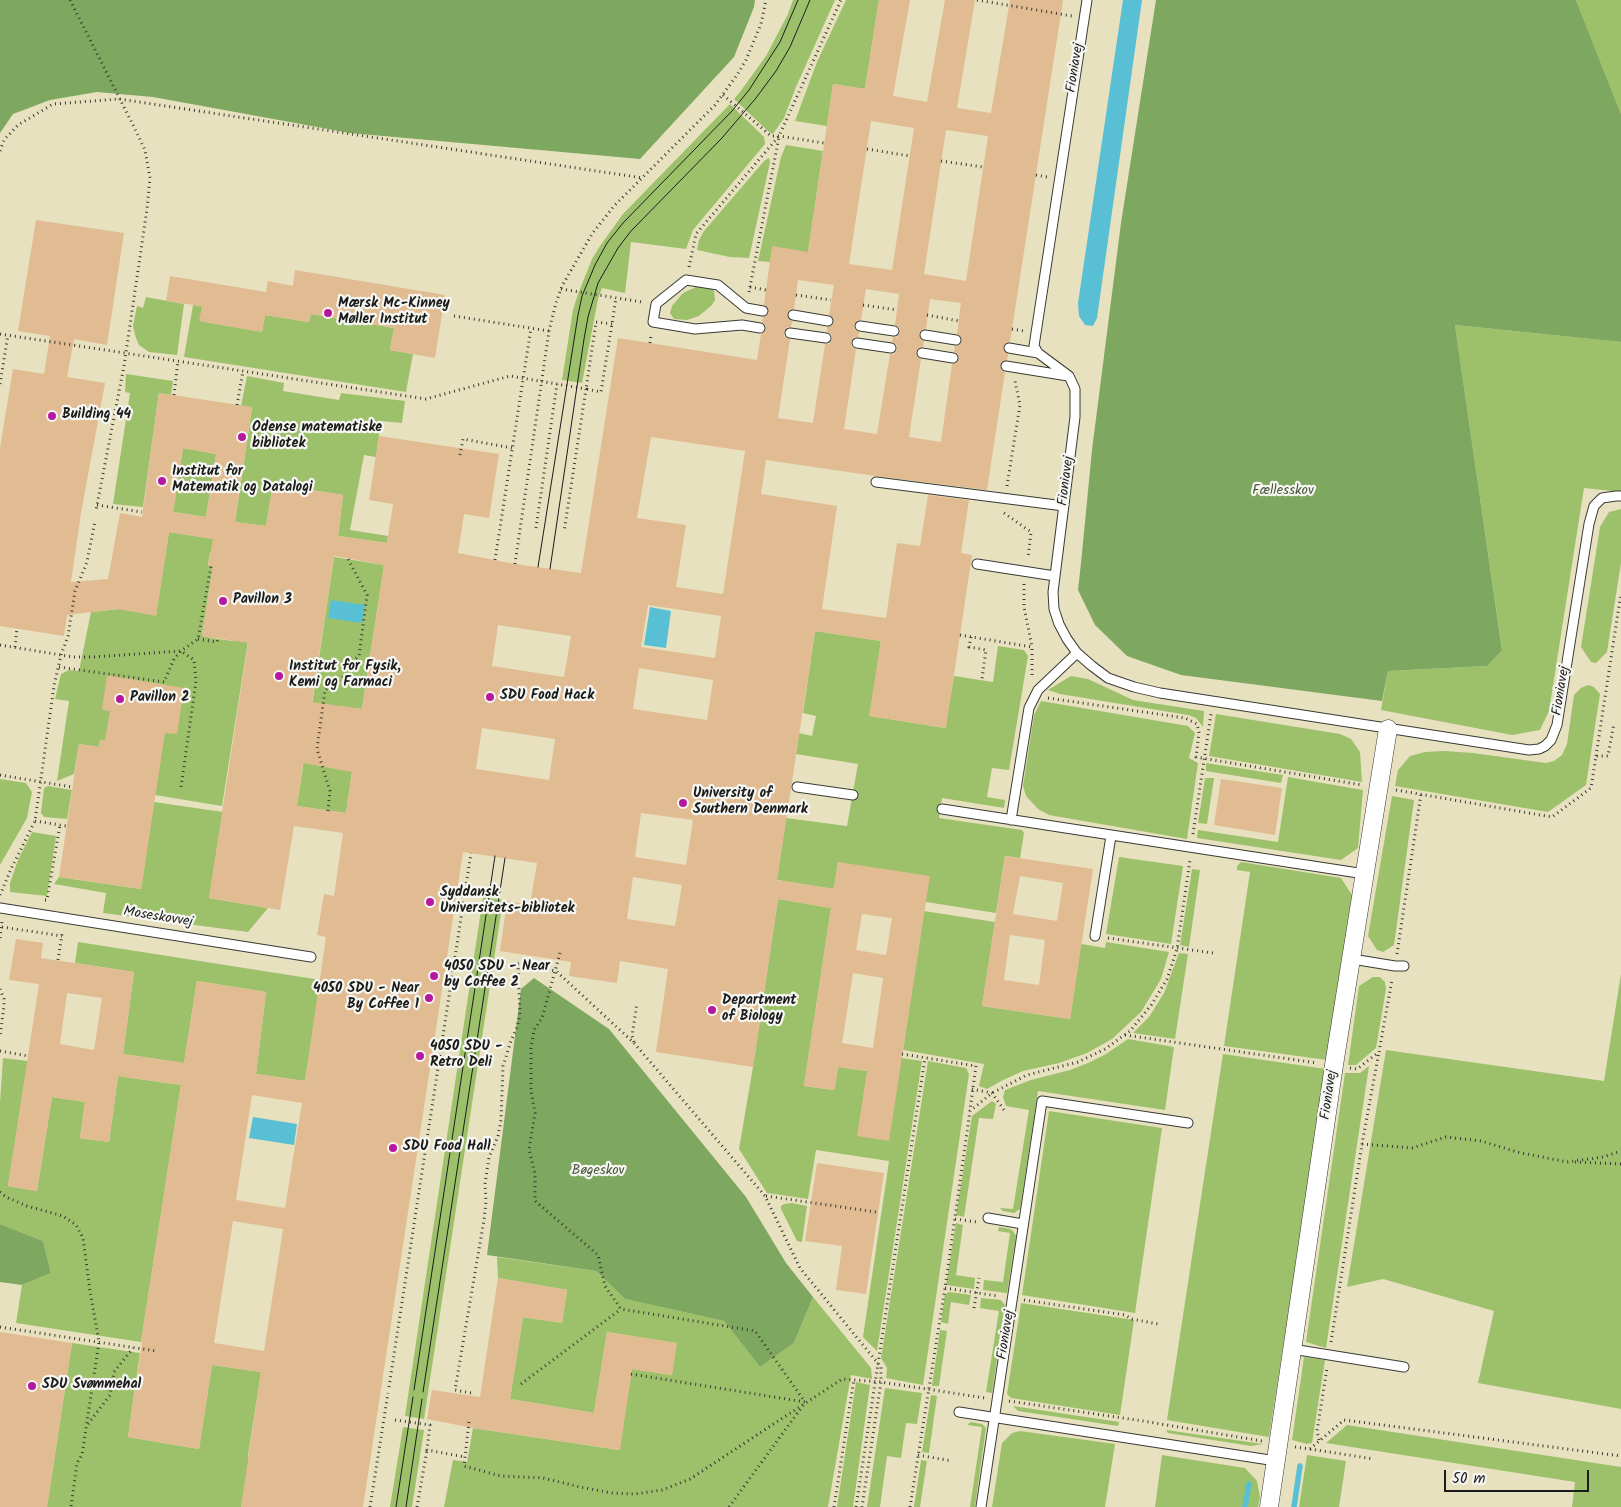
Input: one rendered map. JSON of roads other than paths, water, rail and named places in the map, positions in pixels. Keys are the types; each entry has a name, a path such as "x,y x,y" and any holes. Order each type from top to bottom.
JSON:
{"street":[{"name":"Fioniavej","path":"1269,1507 1334,1065 1388,729"}],"lane":[{"name":"Fioniavej","path":"1038,353 1034,346 1087,0"},
{"path":"760,328 742,325 695,329 653,322 656,304 686,280 718,285 746,308 763,311"},
{"path":"793,315 828,321"},
{"path":"860,326 894,331"},
{"path":"790,332 826,338"},
{"path":"925,335 956,340"},
{"path":"857,343 891,348"},
{"path":"1009,348 1038,353 1069,376"},
{"path":"922,353 953,358"},
{"path":"1006,366 1069,376"},
{"name":"Fioniavej","path":"1069,376 1075,389 1075,417 1052,592 1054,609 1067,640 1077,653 1108,678 1134,688 1529,750 1545,746 1551,740 1557,725 1594,506 1602,498 1621,496"},
{"path":"876,482 1064,506"},
{"path":"977,564 1055,576"},
{"path":"1011,820 1029,708 1038,690 1077,653"},
{"path":"797,787 853,795"},
{"path":"942,809 1365,874"},
{"path":"1095,936 1111,836"},
{"name":"Moseskovvej","path":"2,909 65,917 311,957"},
{"path":"1352,959 1404,966"},
{"name":"Fioniavej","path":"981,1507 1042,1101 1188,1123"},
{"path":"988,1218 1023,1224"},
{"path":"1292,1349 1404,1367"},
{"path":"959,1412 1277,1452"}],"water":[{"path":"1123,0 1142,0 1097,318 1093,326 1085,325 1079,316 1078,303"},
{"path":"331,600 365,605 362,623 328,618"},
{"path":"650,607 671,611 666,648 644,645"},
{"path":"253,1117 297,1124 294,1145 249,1138"}],"waterway":[{"path":"1294,1507 1300,1466"},
{"path":"1245,1507 1249,1484"}],"tram line":[{"path":"538,567 578,315 582,296 595,265 607,243 623,223 732,111 749,90 780,42 798,0"},
{"path":"550,569 584,339 598,283 618,248 631,231 722,138 756,98 776,71 790,47 810,0"},
{"path":"414,1390 495,856"},
{"path":"423,1392 505,858"},
{"path":"396,1507 413,1397"},
{"path":"406,1507 422,1399"}],"place":[{"name":"Mærsk Mc-Kinney Møller Institut","path":"328,313"},
{"name":"Building 44","path":"52,416"},
{"name":"Odense matematiske bibliotek","path":"242,437"},
{"name":"Institut for Matematik og Datalogi","path":"162,481"},
{"name":"Pavillon 3","path":"223,601"},
{"name":"Institut for Fysik, Kemi og Farmaci","path":"279,676"},
{"name":"SDU Food Hack","path":"490,697"},
{"name":"Pavillon 2","path":"120,699"},
{"name":"University of Southern Denmark","path":"683,803"},
{"name":"Syddansk Universitets-bibliotek","path":"430,902"},
{"name":"4050 SDU - Near by Coffee 2","path":"434,976"},
{"name":"4050 SDU - Near By Coffee 1","path":"429,998"},
{"name":"Department of Biology","path":"712,1010"},
{"name":"4050 SDU - Retro Deli","path":"420,1056"},
{"name":"SDU Food Hall","path":"393,1148"},
{"name":"SDU Svømmehal","path":"32,1386"}],"park label":[{"name":"Fællesskov","path":"1283,492"},
{"name":"Bøgeskov","path":"598,1172"}]}
